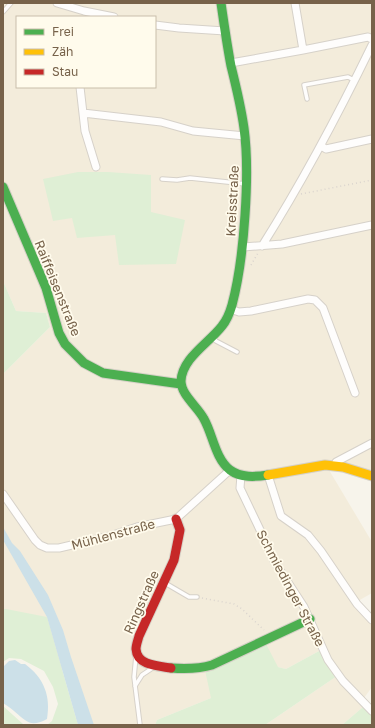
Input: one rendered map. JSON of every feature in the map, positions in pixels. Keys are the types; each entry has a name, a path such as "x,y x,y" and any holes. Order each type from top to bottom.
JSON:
{"street":[{"path":"57,3 84,14 104,16"},
{"name":"Kreisstraße","path":"181,384 182,375 187,364 223,324 230,309 240,269 243,246 247,184 245,136 221,3"},
{"path":"295,3 303,50"},
{"path":"156,25 225,31"},
{"path":"231,63 368,37 372,39"},
{"path":"262,246 293,196 321,146 372,45"},
{"path":"80,88 85,131 90,152 96,167"},
{"path":"83,113 161,122 193,131 245,136"},
{"path":"321,146 326,149 372,139"},
{"name":"Raiffeisenstraße","path":"3,187 46,288 59,333 65,344 84,363 103,374 181,384"},
{"path":"243,246 282,244 372,225"},
{"path":"230,309 239,312 251,311 308,299 315,300 323,308 355,392"},
{"path":"181,384 186,394 202,415 225,465 230,470 241,475 268,475 312,466 335,466 372,476"},
{"path":"335,466 336,462 372,443"},
{"path":"176,519 230,470"},
{"name":"Schmiedinger Straße","path":"241,475 240,488 274,561 304,607 328,660 337,674 372,711"},
{"path":"268,475 278,513 308,535 357,604 372,620"},
{"name":"Mühlenstraße","path":"3,494 35,540 40,545 52,549 110,536 137,527 176,519"},
{"name":"Ringstraße","path":"176,519 180,530 174,560 139,636 136,648 137,654 141,660 154,666 185,669 206,666 310,619"}],"lane":[{"path":"3,12 11,3"},
{"path":"307,99 304,85 348,78 355,81"},
{"path":"162,179 177,180 190,178 247,184"},
{"path":"212,337 216,341 237,352"},
{"path":"164,582 189,597 196,597"},
{"path":"137,654 134,676 140,725"},
{"path":"135,686 142,675 154,666"}],"path":[{"path":"293,196 372,180"},
{"path":"249,268 262,246"},
{"path":"196,597 234,604 242,609 271,637"}],"shaded area":[{"path":"3,3 372,3 372,478 329,470 372,542 372,593 358,601 372,615 372,687 364,698 363,707 342,725 265,725 337,676 321,650 286,669 278,667 211,698 157,720 155,725 78,725 63,670 3,609 3,374 50,327 46,313 16,311 3,281"},
{"path":"3,527 12,543 20,551 48,595 63,630 94,725 78,725 47,617 3,540"},
{"path":"15,660 32,669 45,688 48,711 47,719 41,722 32,723 25,720 3,703 3,667 9,661"}],"green space":[{"path":"78,172 108,172 151,175 151,212 185,220 176,264 119,265 115,235 77,238 72,218 53,221 43,179"},
{"path":"3,281 16,311 46,313 50,327 3,374"},
{"path":"3,609 47,617 78,725 47,725 52,721 58,704 53,687 44,671 21,659 9,658 3,662"},
{"path":"265,642 278,667 286,669 321,650 337,676 265,725 155,725 157,720 211,698 205,670"},
{"path":"3,706 23,724 25,725 3,725"},
{"path":"363,707 372,716 372,725 342,725"}],"traffic: fast":[{"path":"221,3 230,58 243,120 247,161 242,249 237,283 228,316 224,324 217,332 191,358 186,365 181,381 187,396 204,419 218,453 225,465 234,473 243,476 268,475"},
{"path":"3,187 46,288 59,333 65,344 84,363 103,373 181,384"},
{"path":"171,668 181,669 212,665 310,619"}],"traffic: slow":[{"path":"268,475 325,465 343,467 372,476"}],"traffic: jam":[{"path":"171,668 155,666 144,662 137,655 136,649 139,636 174,560 180,530 176,519"}]}
